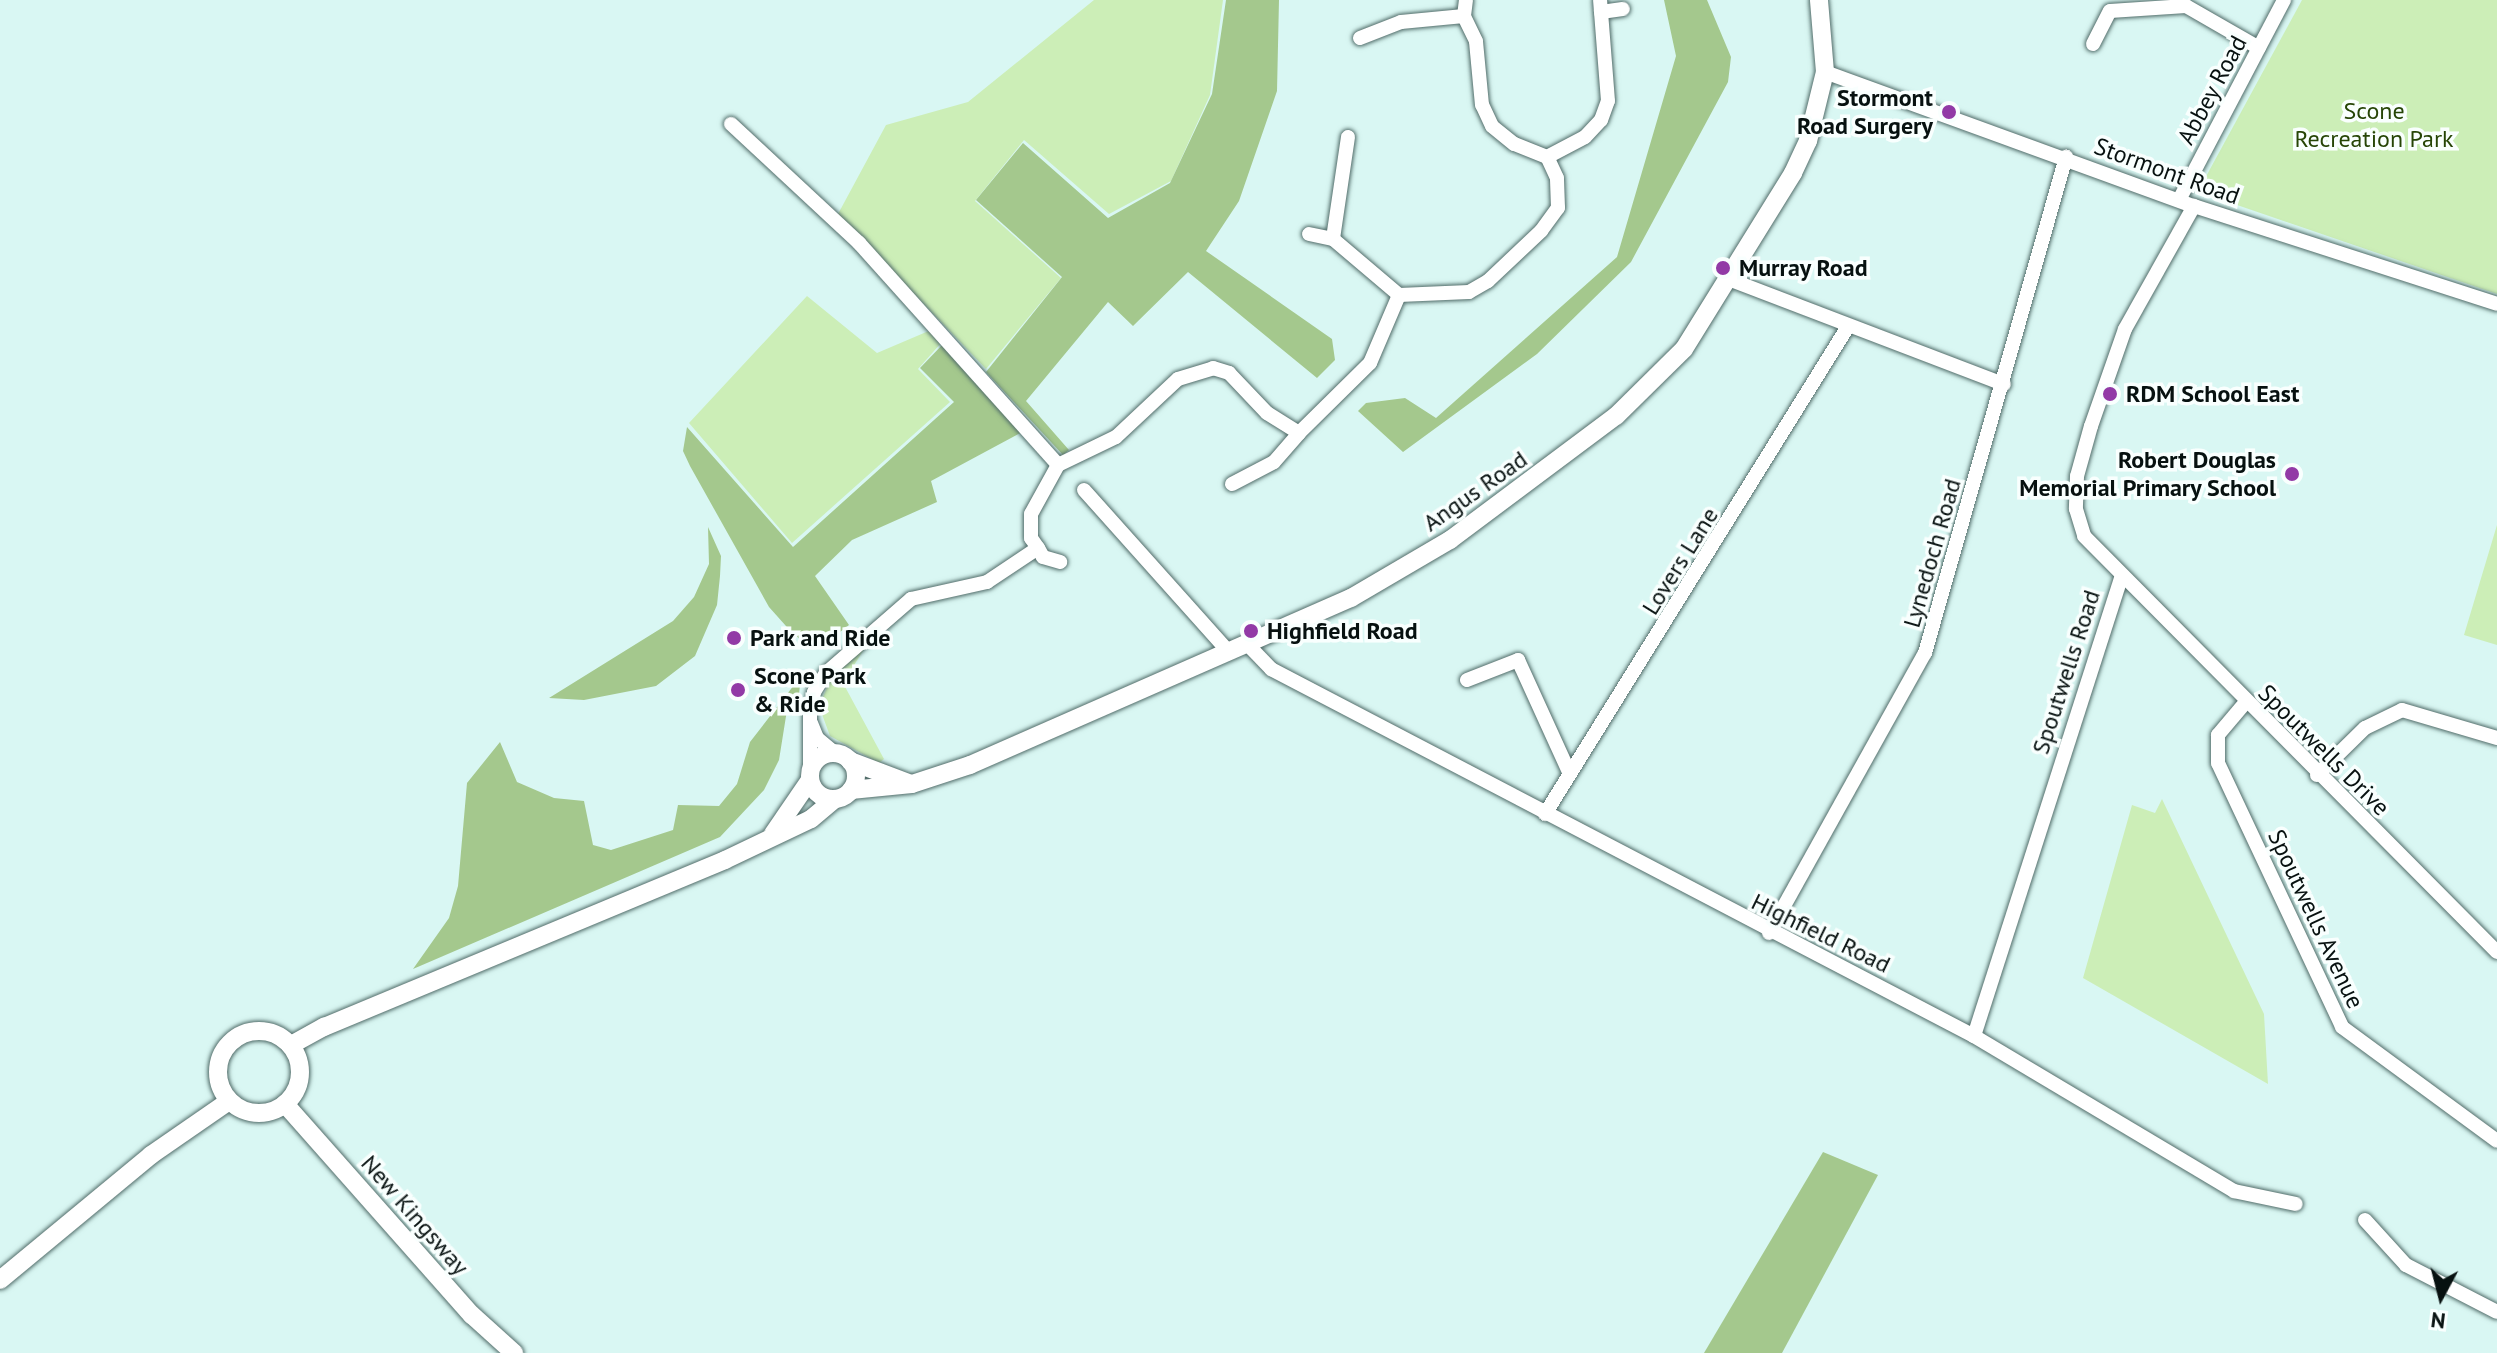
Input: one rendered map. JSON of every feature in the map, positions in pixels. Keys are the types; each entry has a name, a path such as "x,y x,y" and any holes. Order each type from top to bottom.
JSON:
{"main road":[{"name":"Angus Road","path":"843,795 912,784 970,765 1247,644 1393,575 1511,497 1648,388 1684,349 1731,280 1798,162 1825,72 1819,0"},
{"path":"291,1045 324,1027 766,842 811,819 843,795 856,776 842,757"},
{"path":"766,842 787,820 817,759 842,757 912,784"},
{"path":"810,775 822,797 843,795"},
{"path":"255,1030 281,1036 291,1045 301,1069 299,1083 285,1104 251,1113 229,1101 217,1079 217,1065 230,1041 255,1030"},
{"path":"0,1280 151,1155 229,1101"},
{"name":"New Kingsway","path":"285,1104 472,1315 514,1353"}],"street":[{"path":"1309,234 1333,239 1399,295 1469,292 1488,281 1558,208 1557,178 1547,157 1514,144 1492,126 1482,105 1476,41 1464,16 1466,0"},
{"name":"Abbey Road","path":"2186,203 2284,0"},
{"path":"1547,157 1585,137 1601,120 1608,101 1600,6 1623,9"},
{"path":"2093,44 2110,11 2186,6 2259,48"},
{"path":"1360,38 1401,22 1464,16"},
{"name":"Stormont Road","path":"1825,72 2186,203 2497,304"},
{"path":"731,124 859,243 1058,465"},
{"path":"1333,239 1348,137"},
{"name":"Lynedoch Road","path":"1769,933 1925,653 2004,384 2066,157"},
{"name":"Spoutwells Road","path":"1974,1036 2121,578 2084,536 2076,509 2077,476 2125,329 2186,203"},
{"path":"1731,280 1847,328 2004,384"},
{"path":"1232,484 1274,462 1370,363 1399,295"},
{"name":"Lovers Lane","path":"1545,814 1847,328"},
{"path":"1060,562 1043,557 1031,538 1031,514 1058,465 1116,437 1178,379 1213,368 1241,382 1267,413 1299,433"},
{"path":"1084,490 1229,652"},
{"path":"810,775 809,719 814,692 826,673 901,605 987,582 1038,548"},
{"name":"Spoutwells Drive","path":"2121,578 2497,952"},
{"name":"Highfield Road","path":"1247,644 1271,669 1769,933 1974,1036 2234,1191 2296,1204"},
{"path":"1467,680 1518,660 1570,774"},
{"name":"Spoutwells Avenue","path":"2245,703 2218,735 2218,763 2342,1027 2497,1141"},
{"path":"2317,775 2365,728 2402,710 2497,738"},
{"path":"809,719 817,738 842,757"},
{"path":"2365,1220 2406,1265 2497,1312"}],"green space":[{"path":"1094,0 1223,0 1210,95 1171,181 1109,214 1024,140 975,201 1061,278 986,369 838,214 886,125 968,102"},
{"path":"1226,0 1279,0 1277,91 1239,201 1206,251 1332,339 1335,360 1317,378 1188,272 1133,326 1108,302 1026,401 1069,450 1063,455 986,372 1062,277 976,200 1023,143 1108,218 1170,183 1212,94"},
{"path":"1664,0 1707,0 1731,57 1728,82 1631,262 1537,354 1403,452 1358,411 1366,403 1405,398 1436,418 1617,257 1676,56"},
{"name":"Scone Recreation Park","path":"2302,0 2497,0 2497,294 2205,194 2203,182"},
{"path":"807,296 877,353 931,330 942,342 918,369 950,402 792,543 689,423"},
{"path":"944,343 1024,431 931,481 937,502 852,540 815,576 849,625 818,649 794,635 769,607 683,451 687,427 793,547 954,402 920,368"},
{"path":"2497,525 2497,645 2464,635"},
{"path":"708,527 721,556 720,576 717,605 695,656 656,686 584,700 549,698 673,621 694,597 709,564"},
{"path":"866,646 843,683 884,759 879,763 830,736 819,706 834,671"},
{"path":"801,676 799,694 787,710 779,760 764,790 720,837 413,969 449,918 458,886 467,783 500,742 517,782 554,798 584,801 593,845 611,850 673,830 678,805 719,806 737,784 750,742"},
{"path":"2162,799 2264,1014 2268,1084 2083,978 2132,805 2155,813"},
{"path":"1823,1152 1878,1175 1782,1353 1704,1353"}],"place":[{"name":"Stormont Road Surgery","path":"1949,112"},
{"name":"Murray Road","path":"1723,268"},
{"name":"RDM School East","path":"2110,394"},
{"name":"Robert Douglas Memorial Primary School","path":"2292,474"},
{"name":"Highfield Road","path":"1251,631"},
{"name":"Park and Ride","path":"734,638"},
{"name":"Scone Park & Ride","path":"738,690"}]}
